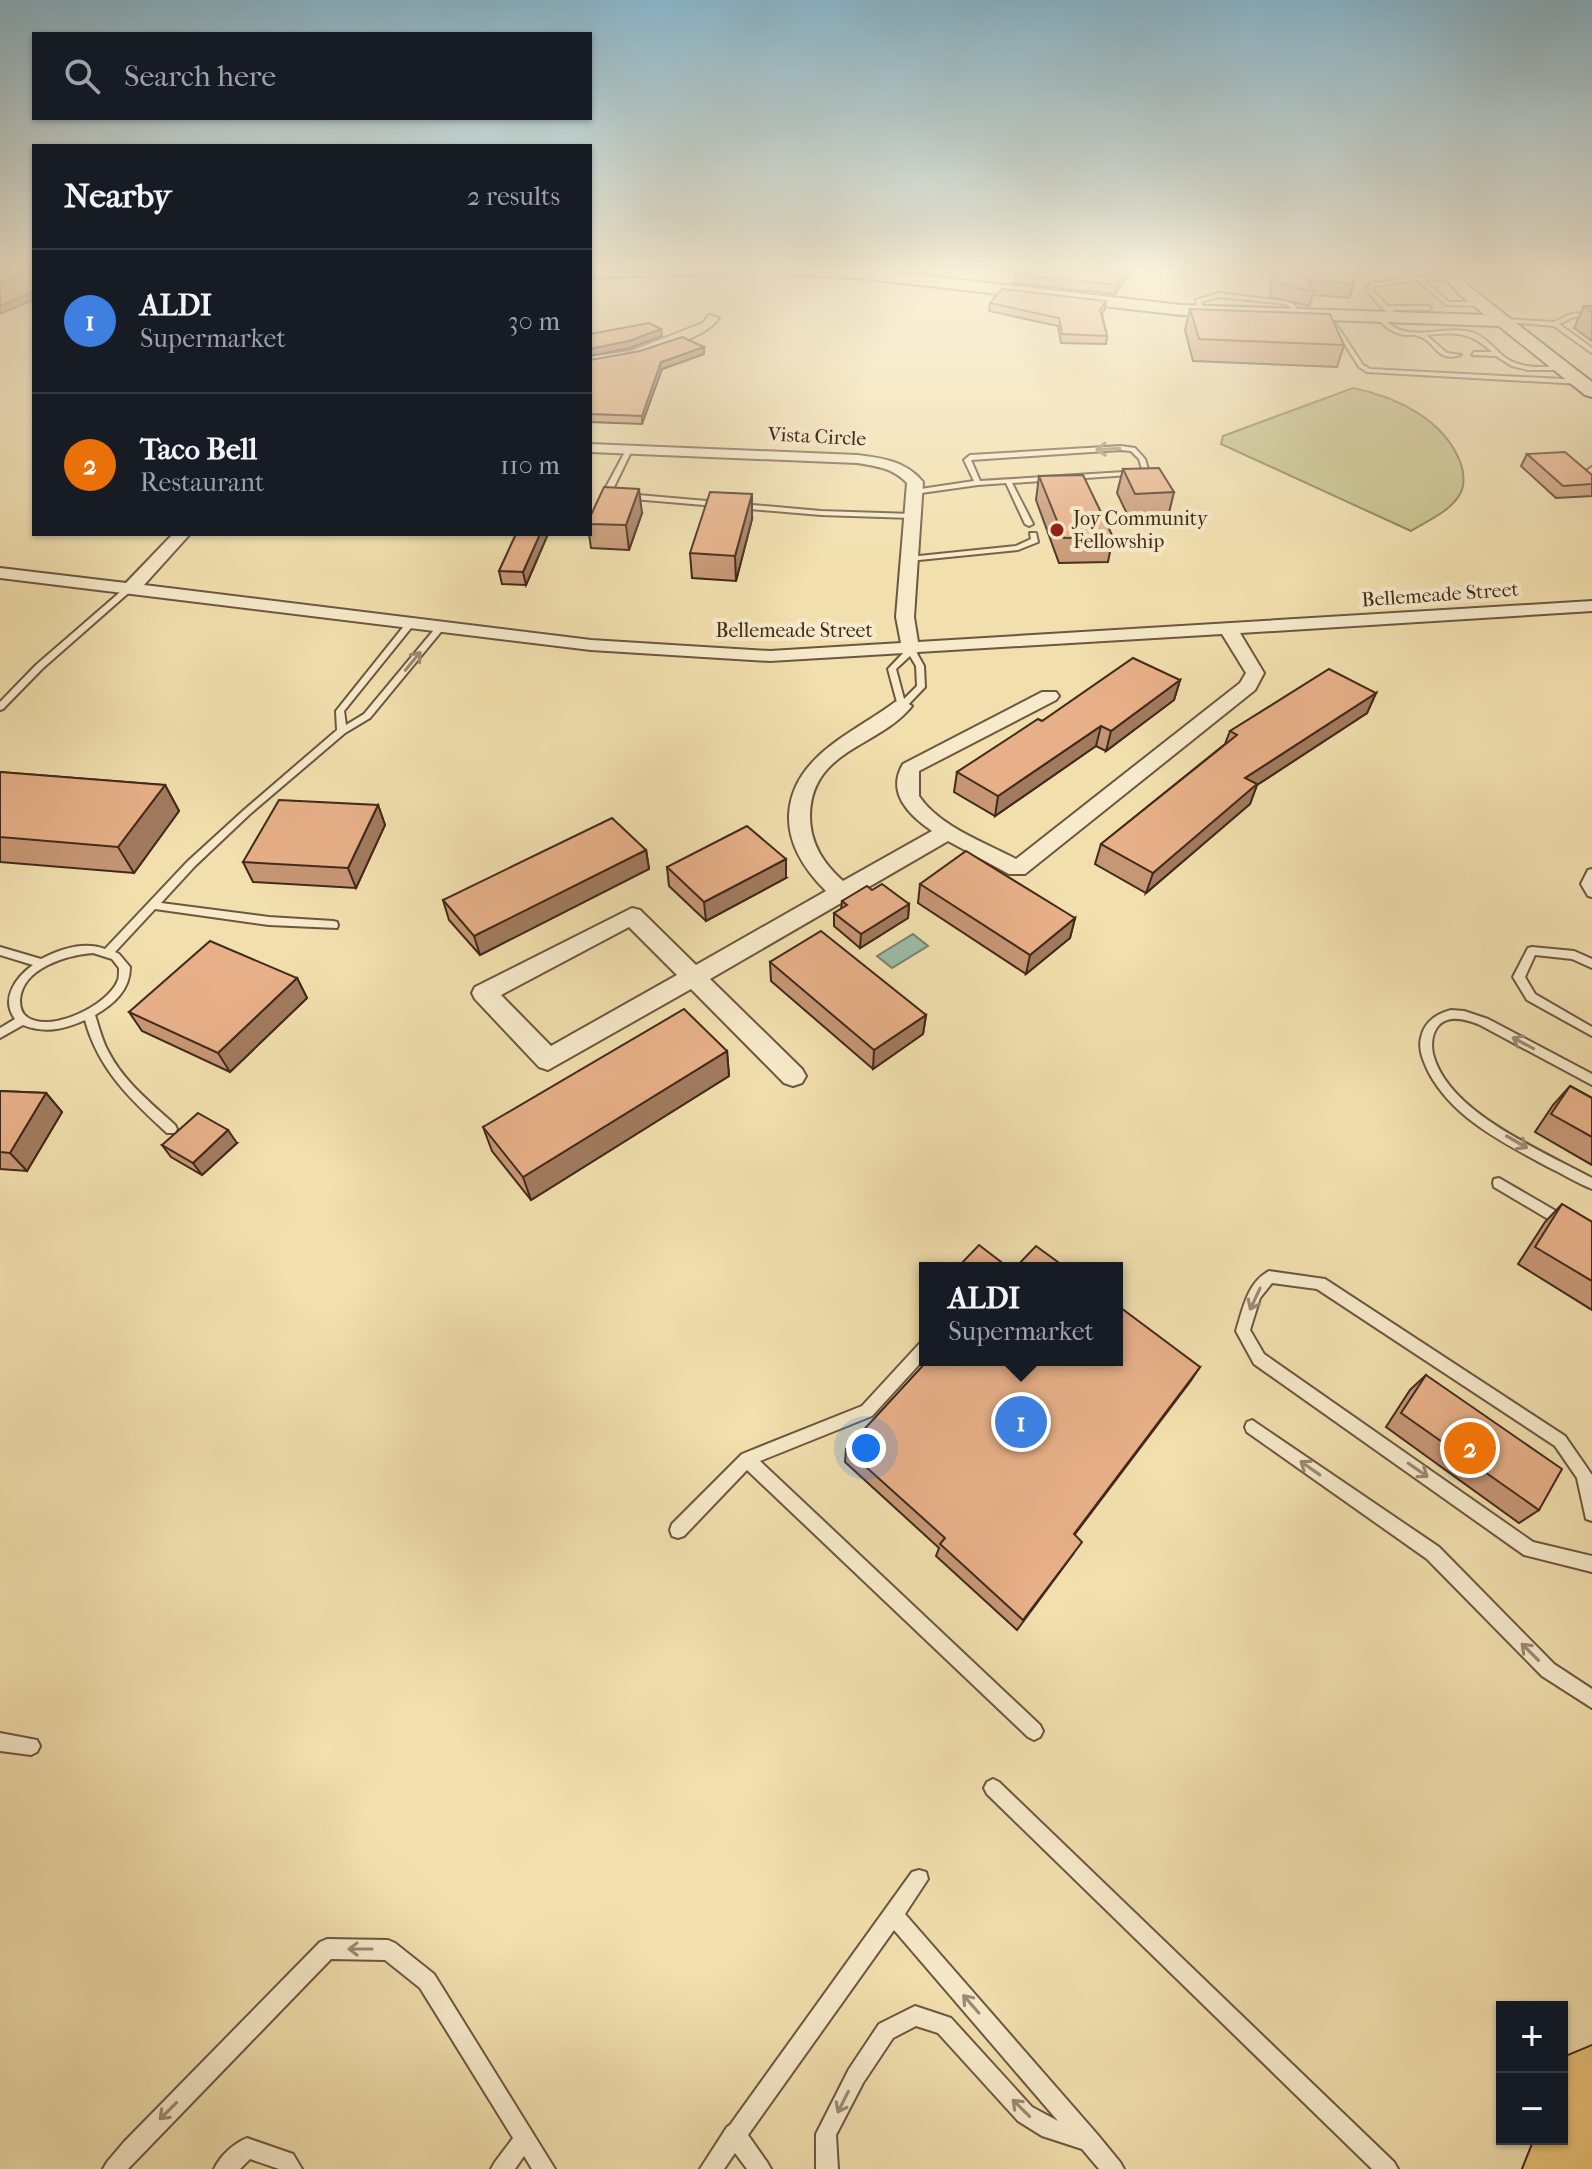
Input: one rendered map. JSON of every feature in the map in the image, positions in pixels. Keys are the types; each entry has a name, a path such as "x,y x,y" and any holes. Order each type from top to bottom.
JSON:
{"main road":[{"path":"1566,370 1586,386"},
{"path":"1558,2169 1592,2080"}],"street":[{"name":"Vista Circle","path":"592,448 880,462 908,473 915,482 914,492"},
{"path":"911,650 905,617 914,492"},
{"path":"129,589 145,576 180,536"},
{"name":"Bellemeade Street","path":"0,573 654,651 770,656 911,650 1592,606"},
{"path":"1049,696 910,768 906,786 912,803 949,831 1017,869 1248,686 1255,673 1229,630"},
{"path":"842,893 823,876 804,847 799,821 802,789 811,774 839,750 902,706"},
{"path":"793,1076 694,979 632,916 484,993 548,1060 694,979 949,831"}],"lane":[{"path":"1368,370 1586,386"},
{"path":"914,492 978,483 1142,473 1145,469 1142,459 1133,449 1121,448 970,457 967,460 978,483"},
{"path":"629,450 609,489 613,495 780,510 912,516"},
{"path":"1008,481 1029,524"},
{"path":"909,559 1018,548 1035,540 1033,535"},
{"path":"0,707 39,667 129,589"},
{"path":"342,731 340,711 411,623"},
{"path":"109,952 151,905 247,812 342,731 367,716 441,627"},
{"path":"911,650 920,666 921,687 902,706 892,669 911,650"},
{"path":"361,685 390,689"},
{"path":"1592,872 1586,884 1592,893"},
{"path":"151,905 269,921 333,925"},
{"path":"76,950 109,952 125,968 125,980 112,999 90,1016 52,1026 36,1025 22,1020 15,1011 12,1000 17,987 41,963 76,950"},
{"path":"0,951 41,963"},
{"path":"1592,964 1574,955 1532,951 1519,977 1531,997 1592,1032"},
{"path":"1592,1080 1466,1015 1439,1018 1431,1026 1425,1043 1434,1070 1459,1103 1480,1121 1592,1184"},
{"path":"90,1016 95,1042 123,1086 171,1129"},
{"path":"0,1034 22,1020"},
{"path":"1499,1183 1592,1239"},
{"path":"1592,1513 1584,1475 1560,1441 1320,1283 1269,1277 1254,1295 1243,1331 1259,1359 1530,1549 1592,1564"},
{"path":"678,1530 747,1459 867,1411 919,1355"},
{"path":"1252,1427 1433,1553 1548,1670 1592,1699"},
{"path":"747,1459 1034,1731"},
{"path":"0,1742 31,1746"},
{"path":"993,1788 1387,2169"},
{"path":"711,2169 919,1879"},
{"path":"893,1915 1113,2169"},
{"path":"114,2169 327,1949 388,1950 427,1981 544,2169"},
{"path":"827,2169 826,2134 856,2076 886,2031 915,2016 944,2025 1025,2114 1049,2129 1090,2141"},
{"path":"734,2134 760,2169"},
{"path":"502,2169 525,2138"},
{"path":"225,2169 247,2148 286,2161 291,2169"}],"shaded area":[{"path":"1353,388 1386,397 1418,413 1444,435 1461,464 1462,491 1456,500 1411,531 1221,444 1223,436"},
{"path":"913,934 928,946 892,968 877,956"}],"building":[{"path":"592,370 658,370 642,416 592,414"},
{"path":"1565,452 1592,475 1592,484 1563,486 1527,454"},
{"path":"1159,468 1174,492 1135,494 1123,469"},
{"path":"1083,475 1113,537 1064,538 1039,476"},
{"path":"604,487 639,489 626,525 592,524 592,513"},
{"path":"710,492 752,494 735,556 690,553"},
{"path":"515,536 539,536 523,572 499,571"},
{"path":"1133,658 1180,680 1111,731 1101,726 998,796 957,772 1038,719 1042,721"},
{"path":"1329,669 1376,693 1245,778 1257,784 1153,873 1101,844 1237,735 1230,731"},
{"path":"0,772 165,785 118,847 0,837"},
{"path":"279,800 378,805 348,868 243,862"},
{"path":"612,818 646,850 474,936 443,900"},
{"path":"747,826 786,859 704,902 667,867"},
{"path":"966,851 1075,918 1030,955 920,884"},
{"path":"882,884 909,904 861,934 834,913 847,905 842,901 867,886 872,890"},
{"path":"821,931 926,1015 874,1050 770,962"},
{"path":"210,941 297,978 218,1053 129,1012"},
{"path":"684,1009 727,1051 523,1177 483,1127"},
{"path":"1570,1086 1592,1098 1592,1137 1551,1114"},
{"path":"0,1091 46,1093 10,1153 0,1152"},
{"path":"198,1113 228,1130 193,1163 162,1145"},
{"path":"1562,1204 1592,1222 1592,1281 1535,1247"},
{"path":"979,1245 1001,1262 963,1262"},
{"path":"1036,1246 1058,1262 1021,1262"},
{"path":"1123,1309 1200,1367 1074,1534 1082,1542 1023,1620 940,1544 945,1538 846,1449 922,1366 1123,1366"},
{"path":"1426,1375 1562,1469 1539,1510 1401,1413"}],"place":[{"name":"Joy Community Fellowship","path":"1057,530"},
{"name":"ALDI","path":"1021,1422"},
{"name":"Taco Bell","path":"1470,1448"}]}
